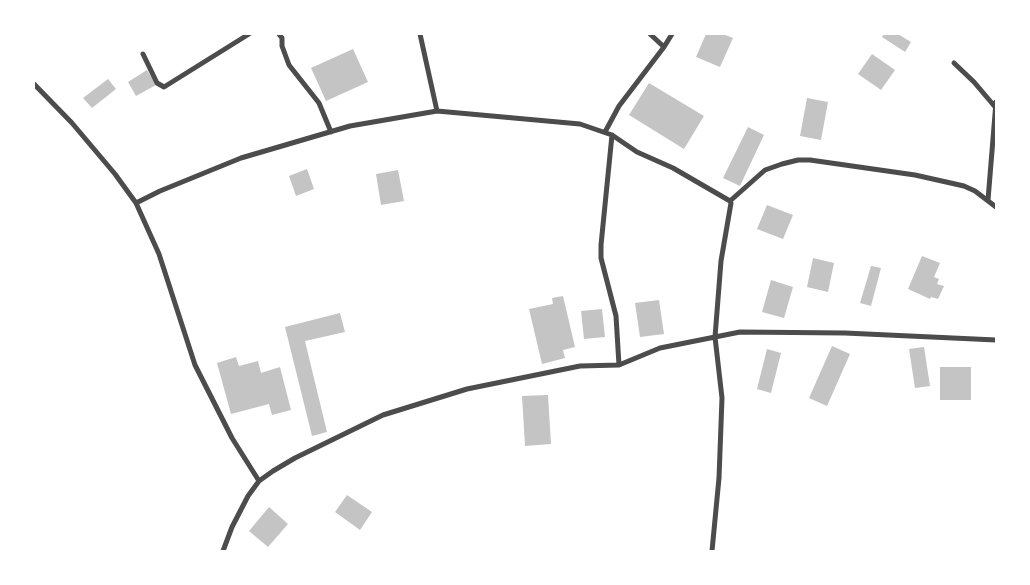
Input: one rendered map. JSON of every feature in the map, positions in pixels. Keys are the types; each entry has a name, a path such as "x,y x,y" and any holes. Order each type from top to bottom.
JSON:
{"street":[{"path":"143,54 160,86 166,86 249,34"},
{"path":"279,34 282,38 282,46 289,65 319,103 331,132"},
{"path":"420,34 437,111"},
{"path":"650,34 664,47"},
{"path":"605,132 619,106 672,34"},
{"path":"954,63 996,105 988,200"},
{"path":"34,84 72,123 116,174 136,203 159,254 196,365 232,438 259,481"},
{"path":"136,203 160,190 241,158 350,126 437,111 580,124 612,135 637,152 673,168 730,201 732,203 721,261 715,337 722,398 719,478 712,551"},
{"path":"612,135 601,258 616,316 618,365"},
{"path":"730,201 765,170 782,164 804,160 915,175 971,188 996,207"},
{"path":"223,551 238,513 259,481 296,458 383,415 467,389 580,366 618,365 660,348 740,332 845,333 996,340"}],"building":[{"path":"706,34 723,34 733,38 720,67 696,57"},
{"path":"884,34 898,34 911,42 905,52 882,37"},
{"path":"353,49 368,82 326,101 311,68"},
{"path":"872,54 895,70 881,90 858,74"},
{"path":"147,70 156,85 136,96 128,82"},
{"path":"108,79 116,89 92,108 83,98"},
{"path":"649,83 704,116 684,149 629,115"},
{"path":"807,98 828,102 821,140 800,136"},
{"path":"748,127 764,135 740,186 723,178"},
{"path":"307,169 314,189 296,196 289,176"},
{"path":"398,170 404,201 381,205 376,174"},
{"path":"767,205 793,215 783,239 757,229"},
{"path":"922,256 940,263 934,277 939,279 937,284 944,286 938,299 931,297 930,299 908,289"},
{"path":"813,258 834,263 828,292 807,287"},
{"path":"871,266 881,268 871,306 860,303"},
{"path":"771,280 793,287 784,318 762,312"},
{"path":"563,296 575,347 563,350 565,358 542,364 529,309 553,304 552,298"},
{"path":"659,300 664,334 640,337 635,303"},
{"path":"602,309 605,337 584,339 581,311"},
{"path":"340,313 345,332 305,341 327,432 312,436 285,327"},
{"path":"832,346 850,354 827,406 809,398"},
{"path":"924,347 930,386 915,388 909,349"},
{"path":"767,349 781,353 771,393 757,389"},
{"path":"236,357 239,366 258,361 261,373 280,367 291,410 272,415 269,404 231,414 217,363"},
{"path":"940,367 971,367 971,400 940,400"},
{"path":"548,395 551,444 525,446 522,396"},
{"path":"347,495 372,512 360,530 335,512"},
{"path":"269,507 288,524 268,547 249,531"}]}
